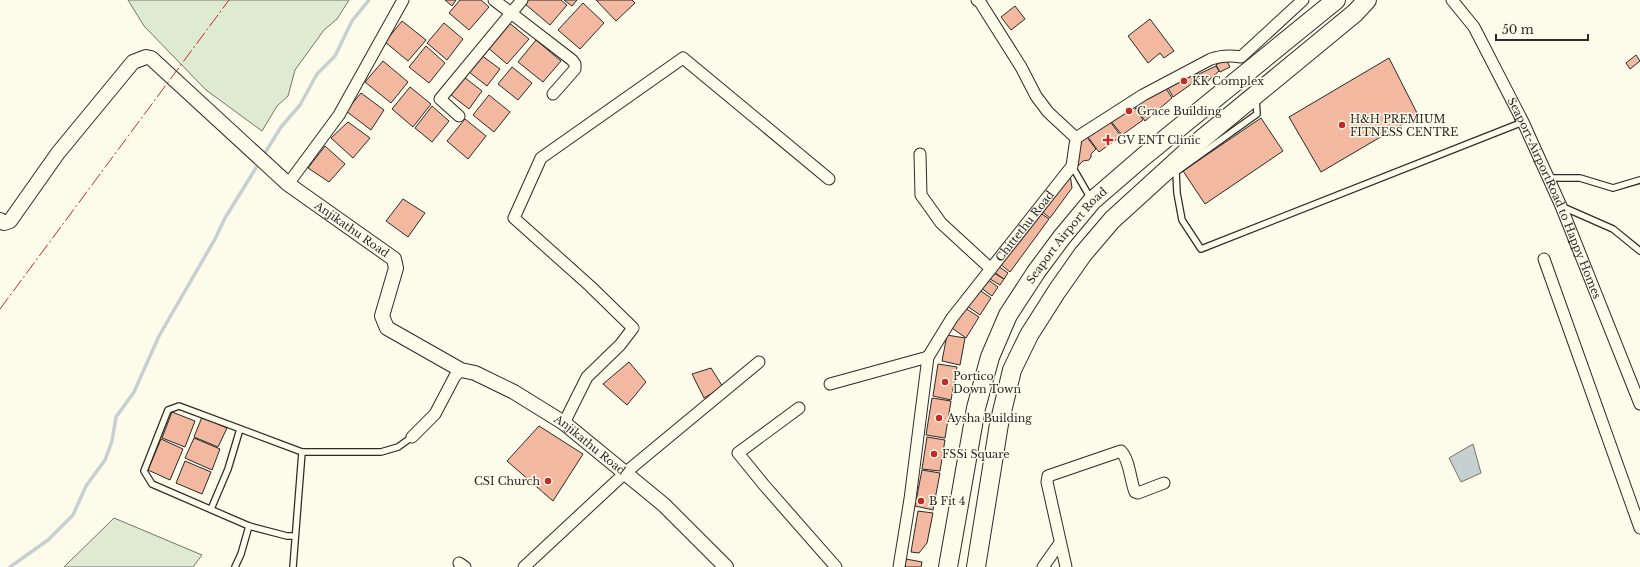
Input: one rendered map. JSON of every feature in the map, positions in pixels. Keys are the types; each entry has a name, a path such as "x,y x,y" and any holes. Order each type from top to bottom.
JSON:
{"main road":[{"name":"Seaport Airport Road","path":"948,567 975,415 990,357 1008,315 1036,272 1062,237 1092,202 1245,63 1312,21 1336,0"},
{"path":"976,567 999,424 1012,370 1029,335 1061,284 1083,254 1112,220 1191,148 1355,13 1367,0"},
{"path":"1245,63 1259,92"}],"street":[{"path":"288,184 339,115 403,0"},
{"path":"494,0 572,60 575,64 575,69 553,94"},
{"path":"459,116 440,99 522,0"},
{"path":"977,0 980,2 1021,67 1036,96 1048,112 1076,138"},
{"path":"1072,166 1076,138 1143,94 1211,59 1231,55 1245,63 1303,0"},
{"name":"Seaport-AirportRoad to Happy Homes","path":"1452,0 1474,27 1523,122 1561,206 1640,404"},
{"name":"Anjikathu Road","path":"0,220 4,223 10,220 58,153 133,62 146,57 151,58 288,184 394,259 396,268 382,316 387,328 461,370 476,373 514,392 564,423 664,505 726,567"},
{"path":"564,423 587,377 620,345 633,328 590,286 514,218 541,158 683,58 829,179"},
{"path":"920,154 921,195 941,223 991,269"},
{"name":"Chittethu Road","path":"899,567 910,500 928,357 952,318 1072,166"},
{"path":"1544,259 1640,528"},
{"path":"830,384 928,357"},
{"path":"524,567 625,473 759,362"},
{"path":"412,437 436,414 455,376 461,370"},
{"path":"799,408 738,453 836,567"},
{"path":"1066,567 1047,482 1048,476 1121,451 1125,459 1135,492 1138,493 1164,483"},
{"path":"1043,567 1060,543"}],"lane":[{"path":"1259,92 1257,114 1176,172 1177,193 1182,220 1201,249 1523,122"},
{"path":"1072,166 1092,202"},
{"path":"1548,178 1580,178 1613,188 1640,180"},
{"path":"1561,206 1613,229 1640,251"},
{"path":"295,536 287,536 249,526 152,484 144,471 168,410 178,406 302,452 381,452 398,447 412,437"},
{"path":"211,509 228,469 240,429"},
{"path":"293,567 302,452"},
{"path":"235,567 241,554 249,526"}],"green space":[{"path":"128,0 349,0 337,19 324,30 295,70 288,96 277,106 262,131 206,90 144,26"},
{"path":"114,518 202,555 193,567 64,567"}],"shaded area":[{"path":"1473,444 1481,473 1461,482 1449,458"}],"building":[{"path":"445,0 456,0 452,6"},
{"path":"460,0 481,0 489,7 469,30 449,13"},
{"path":"528,0 561,0 567,5 550,25 525,4"},
{"path":"564,0 577,0 572,6"},
{"path":"596,0 632,0 635,3 616,21"},
{"path":"583,3 604,23 580,49 558,30"},
{"path":"1015,6 1025,19 1011,30 1001,17"},
{"path":"1150,19 1174,51 1164,58 1160,53 1148,63 1128,36"},
{"path":"402,21 426,40 408,61 385,42"},
{"path":"508,22 529,39 507,64 487,47"},
{"path":"444,23 463,39 447,60 427,43"},
{"path":"536,40 561,61 543,82 518,62"},
{"path":"426,46 445,63 429,83 409,67"},
{"path":"481,55 500,69 487,86 469,72"},
{"path":"1636,55 1640,61 1630,69 1626,63"},
{"path":"1389,58 1418,115 1321,172 1289,117"},
{"path":"1226,59 1230,67 1220,72 1216,65"},
{"path":"383,61 408,82 391,103 365,82"},
{"path":"1216,66 1219,71 1205,84 1199,74"},
{"path":"512,67 532,83 518,100 498,84"},
{"name":"KK Complex","path":"1196,70 1200,78 1173,97 1166,84"},
{"path":"464,77 482,91 469,109 450,94"},
{"path":"1164,85 1172,98 1145,121 1133,103"},
{"path":"410,87 431,104 413,127 392,109"},
{"path":"361,93 384,110 371,130 346,111"},
{"path":"489,95 510,112 494,132 473,115"},
{"name":"Grace Building","path":"1132,103 1143,120 1122,135 1110,120"},
{"path":"432,106 449,121 432,142 415,128"},
{"path":"1261,118 1283,151 1205,204 1183,171"},
{"path":"465,119 486,136 468,159 447,141"},
{"path":"1109,120 1121,136 1099,152 1088,137"},
{"path":"348,122 370,138 353,158 331,138"},
{"path":"1086,136 1096,149 1091,154 1089,160 1083,161 1078,166 1076,162 1080,140"},
{"path":"325,146 345,164 329,182 308,168"},
{"path":"1070,174 1072,188 1050,218 1040,210"},
{"path":"403,199 425,213 408,237 386,221"},
{"path":"1039,212 1049,219 1010,272 1000,264"},
{"path":"998,266 1008,273 1004,279 994,272"},
{"path":"994,273 1004,279 1000,285 990,279"},
{"path":"987,279 998,287 992,296 981,288"},
{"path":"978,289 991,298 980,315 967,306"},
{"path":"965,308 979,317 966,338 952,328"},
{"path":"947,335 965,338 960,365 942,361"},
{"path":"629,362 646,382 627,405 603,384"},
{"name":"Portico Down Town","path":"938,364 957,367 951,400 933,396"},
{"path":"711,368 723,387 704,398 692,374"},
{"name":"Aysha Building","path":"932,398 951,401 945,438 926,435"},
{"path":"172,412 195,421 185,447 162,438"},
{"path":"202,417 227,428 218,447 194,437"},
{"name":"CSI Church","path":"539,426 583,454 553,501 507,461"},
{"name":"FSSi Square","path":"927,437 945,440 940,471 922,469"},
{"path":"194,438 220,449 212,470 185,458"},
{"path":"161,439 183,449 170,480 148,470"},
{"path":"185,461 211,472 202,494 176,483"},
{"path":"922,470 940,473 933,510 915,506"},
{"path":"918,511 933,513 927,543 919,553 911,552"},
{"path":"906,559 922,562 921,567 905,567"}],"waterway":[{"path":"263,156 281,127 300,105 317,74 335,56 352,21 369,0"},
{"path":"10,567 48,540 73,515 86,486 105,460 112,441 116,417 134,392 159,336 215,239 225,218 259,163"}],"power":[{"path":"0,309 229,0"}],"place":[{"name":"KK Complex","path":"1184,81"},
{"name":"Grace Building","path":"1129,111"},
{"name":"H&H PREMIUM FITNESS CENTRE","path":"1342,125"},
{"name":"GV ENT Clinic","path":"1108,140"},
{"name":"Portico Down Town","path":"945,382"},
{"name":"Aysha Building","path":"939,418"},
{"name":"FSSi Square","path":"934,454"},
{"name":"CSI Church","path":"548,481"},
{"name":"B Fit 4","path":"921,501"}]}
